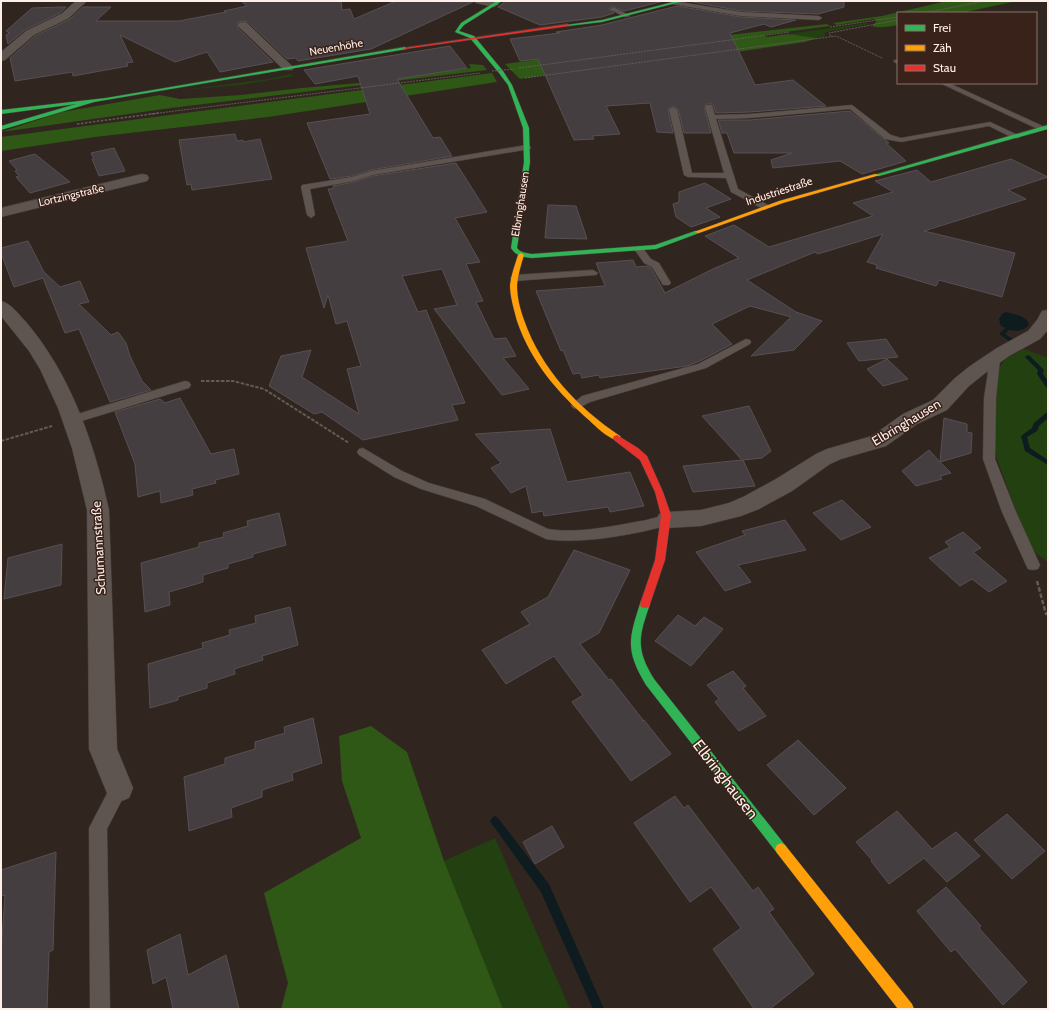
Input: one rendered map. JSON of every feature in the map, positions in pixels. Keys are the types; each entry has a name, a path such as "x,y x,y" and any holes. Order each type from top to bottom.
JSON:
{"street":[{"path":"1,58 30,33 65,16 82,1"},
{"path":"479,1 497,3"},
{"name":"Neuenhöhe","path":"1,112 92,101 472,37 576,25 627,16 678,2"},
{"path":"472,37 482,26 485,11 497,3"},
{"name":"Elbringhausen","path":"485,11 477,13 462,24 457,32 472,37 506,80 526,128 527,162 515,236 515,250 521,255 515,278 516,300 524,327 542,367 553,381 577,405 610,433 641,455 648,466 667,520 655,578 640,620 635,647 639,664 650,682 907,1009"},
{"path":"236,23 288,68"},
{"path":"2,42 16,45"},
{"path":"1,128 92,101"},
{"name":"Industriestraße","path":"521,255 545,256 639,249 662,245 796,197 1046,128"},
{"name":"Lortzingstraße","path":"1,213 142,178"},
{"name":"Schumannstraße","path":"1,306 18,324 38,350 56,383 72,420 90,472 98,510 103,749 119,788"},
{"name":"Elbringhausen","path":"667,520 701,518 733,510 751,503 784,485 823,459 834,454 879,441 910,419 940,404 962,382 999,355 1034,335 1045,322 1048,315"}],"lane":[{"name":"Neuenhöhe","path":"678,2 711,10 742,14 819,18"},
{"path":"613,9 627,16"},
{"path":"711,10 720,9 790,12"},
{"name":"Industriestraße","path":"945,84 1046,128"},
{"path":"709,107 734,190 765,207"},
{"path":"712,117 750,116 852,107 888,137 901,140 990,124 1016,136"},
{"path":"673,109 688,176 729,176"},
{"path":"311,215 305,187 354,179 371,173 527,147"},
{"path":"639,249 649,264 656,265 666,283"},
{"path":"515,278 593,273"},
{"path":"577,405 586,399 702,366 746,342"},
{"path":"999,355 990,398 989,458 1009,512 1033,565"},
{"path":"72,420 185,384"},
{"path":"363,452 398,474 425,486 480,502 546,534 558,536 581,536 643,526 667,520"},
{"path":"100,1009 98,828 119,788"}],"path":[{"path":"929,12 985,1"},
{"path":"825,28 897,17"},
{"path":"832,37 828,33 897,20"},
{"path":"492,71 796,31"},
{"path":"506,80 836,36 882,58 897,62"},
{"path":"77,124 189,108 484,72"},
{"path":"185,384 213,380 249,383 264,389 363,452"},
{"path":"1,441 72,420"},
{"path":"1033,565 1046,614 1048,612"}],"green space":[{"path":"947,1 1017,1 966,12 899,12"},
{"path":"897,13 897,25 885,27 872,26 877,21 874,19 837,25 833,23"},
{"path":"867,23 869,24 826,32 824,34 826,36 817,38 788,34"},
{"path":"827,24 830,26 763,35 767,37 788,34 817,38 805,42 716,55 601,66 520,79 505,64 693,39"},
{"path":"469,64 483,65 487,70 171,108 1,132 62,112 160,95 180,99 241,95 358,83 471,68"},
{"path":"492,73 497,82 268,117 95,137 1,151 1,137"},
{"path":"291,74 294,76 241,85 183,90 268,79"},
{"path":"1024,349 1048,358 1048,562 1030,549 995,453 995,392 999,369 1005,359"},
{"path":"371,726 407,752 444,861 503,1009 281,1009 288,983 264,893 361,838 342,781 339,736"},
{"path":"495,838 570,1009 503,1009 444,861"}],"shaded area":[{"path":"1006,312 1021,316 1027,320 1029,325 1019,331 1001,326 999,319 1002,314"}],"building":[{"path":"241,1 341,1 342,10 350,9 354,19 396,1 473,2 371,49 298,61 296,58 287,59 248,22 243,21 238,22 238,28 273,62 220,72 207,52 175,62 120,35 133,62 127,63 128,66 73,76 72,72 15,81 10,58 35,36 70,19 83,7 111,7 96,21 179,21 226,12 224,11 247,6"},
{"path":"506,1 664,1 624,11 612,6 609,9 614,13 602,17 540,25 498,7"},
{"path":"688,1 844,1 844,7 818,14 741,11"},
{"path":"677,6 741,17 796,20 771,27 764,24 730,33 755,85 793,80 826,106 716,113 713,104 706,104 704,107 711,133 684,133 678,109 674,106 668,109 673,133 657,132 650,103 606,106 620,134 592,136 594,139 574,140 538,59 520,61 510,39 560,33 556,32 602,25"},
{"path":"66,7 60,13 25,30 8,44 6,35 10,33 6,31 32,8"},
{"path":"450,46 467,68 397,79 433,138 440,137 452,156 371,170 352,176 330,179 307,123 370,114 358,76 315,84 304,70"},
{"path":"850,111 889,143 886,143 906,161 862,174 840,161 773,168 771,160 792,153 734,153 727,133 722,133 718,120 750,120"},
{"path":"235,134 237,141 243,140 243,142 260,139 272,179 192,190 191,184 187,185 179,140"},
{"path":"114,148 125,171 99,176 91,153"},
{"path":"35,154 70,182 30,193 16,177 19,176 15,171 17,170 9,161"},
{"path":"1011,159 1048,177 1008,190 1026,199 924,231 1015,253 1002,297 939,280 936,286 876,268 877,265 867,262 883,234 818,254 815,252 747,280 796,312 822,321 794,350 751,356 791,317 750,306 712,324 732,344 700,361 687,366 600,378 599,375 582,378 580,373 573,374 563,350 561,351 536,291 605,286 596,263 633,260 636,267 647,266 651,268 665,293 715,268 739,258 705,236 734,225 769,247 873,216 853,203 893,192 875,181 917,170 931,182"},
{"path":"456,163 487,212 455,218 480,262 466,264 483,301 476,302 494,339 506,338 516,356 503,358 529,389 502,395 434,309 457,305 442,269 402,276 418,312 426,310 465,403 452,405 458,420 363,440 322,412 314,414 269,386 281,356 311,350 302,377 359,414 347,369 361,366 347,321 336,324 328,295 324,308 306,248 348,241 328,189 333,189 333,186 354,182 373,176"},
{"path":"705,183 731,199 706,208 720,217 691,227 676,217 673,204 679,202 679,192"},
{"path":"548,205 576,206 587,239 545,238"},
{"path":"28,241 44,272 60,287 80,281 89,302 79,304 111,335 118,332 126,343 130,356 142,381 151,390 110,402 79,329 65,333 43,278 14,287 1,253 1,248"},
{"path":"886,339 898,357 859,361 847,343"},
{"path":"887,359 908,379 883,386 867,369"},
{"path":"180,398 211,454 234,449 239,474 215,480 216,483 192,489 193,495 161,503 160,491 138,497 135,464 115,412 160,399 165,403"},
{"path":"749,406 771,451 762,458 743,460 755,486 693,492 683,466 742,460 702,416"},
{"path":"944,418 967,424 967,432 972,433 971,453 940,462"},
{"path":"550,429 567,482 630,472 644,506 610,512 608,507 544,516 543,511 532,513 526,486 511,493 491,468 501,463 475,434"},
{"path":"929,450 951,473 940,476 942,479 916,486 902,471"},
{"path":"842,500 871,527 841,540 813,513"},
{"path":"279,513 286,545 253,554 253,557 228,564 228,568 203,575 203,582 169,592 170,605 145,612 141,563 199,547 199,543 224,537 223,533 248,526 247,521"},
{"path":"785,520 806,550 738,565 751,582 725,591 696,552 745,535 742,531"},
{"path":"963,532 981,548 973,552 1007,581 989,592 972,579 960,586 929,558 950,547 945,542"},
{"path":"62,544 61,585 4,599 8,558"},
{"path":"574,550 630,570 599,633 580,644 609,680 611,679 643,720 642,721 644,720 671,754 631,781 572,702 583,695 554,656 506,684 482,650 530,624 521,612 548,597"},
{"path":"290,607 298,645 262,656 263,660 234,669 235,674 207,683 207,688 178,697 178,700 150,708 148,664 203,648 202,643 230,635 229,630 256,623 255,616"},
{"path":"678,615 695,626 704,617 723,629 691,666 655,641"},
{"path":"733,671 746,686 743,688 766,716 739,731 715,702 719,699 707,685"},
{"path":"313,718 322,763 292,773 293,780 262,790 262,797 231,808 232,817 189,831 184,777 225,764 225,758 255,749 255,742 285,733 284,727"},
{"path":"798,740 846,788 814,815 767,765"},
{"path":"675,796 684,808 688,805 753,891 758,887 774,909 769,912 814,974 770,1009 754,1009 713,949 741,928 711,887 690,902 634,823"},
{"path":"897,811 932,849 956,832 980,856 947,882 924,858 889,884 871,861 872,860 856,842"},
{"path":"1007,814 1045,851 1012,879 974,840"},
{"path":"552,826 564,847 535,864 523,842"},
{"path":"56,852 53,950 49,952 47,1009 1,1009 1,953 5,895 1,896 1,870"},
{"path":"946,887 981,926 979,928 1027,982 1003,1005 955,949 951,952 917,911"},
{"path":"180,934 188,975 226,955 239,1009 173,1009 166,977 153,984 147,950"}],"waterway":[{"path":"1007,329 1002,334 1011,340"},
{"path":"1028,357 1041,370 1040,374 1048,386"},
{"path":"1048,414 1036,425 1035,429 1024,436 1027,449 1048,463"},
{"path":"495,821 545,888 599,1009"}],"traffic: fast":[{"path":"500,1 462,24 457,32 472,37 501,72 510,85 526,128 527,162 514,248 516,251 522,255 532,256 656,247 697,232"},
{"path":"568,25 602,21 682,1"},
{"path":"1,112 106,99 405,48"},
{"path":"1,128 92,101"},
{"path":"877,175 1048,127"},
{"path":"645,604 638,627 635,644 636,652 643,671 650,682 781,849"}],"traffic: slow":[{"path":"697,232 781,202 877,175"},
{"path":"521,255 514,279 514,295 524,330 537,358 565,393 598,424 617,438"},
{"path":"781,849 907,1009"}],"traffic: jam":[{"path":"405,48 568,25"},
{"path":"617,438 644,458 659,492 666,515 660,560 645,604"}]}
